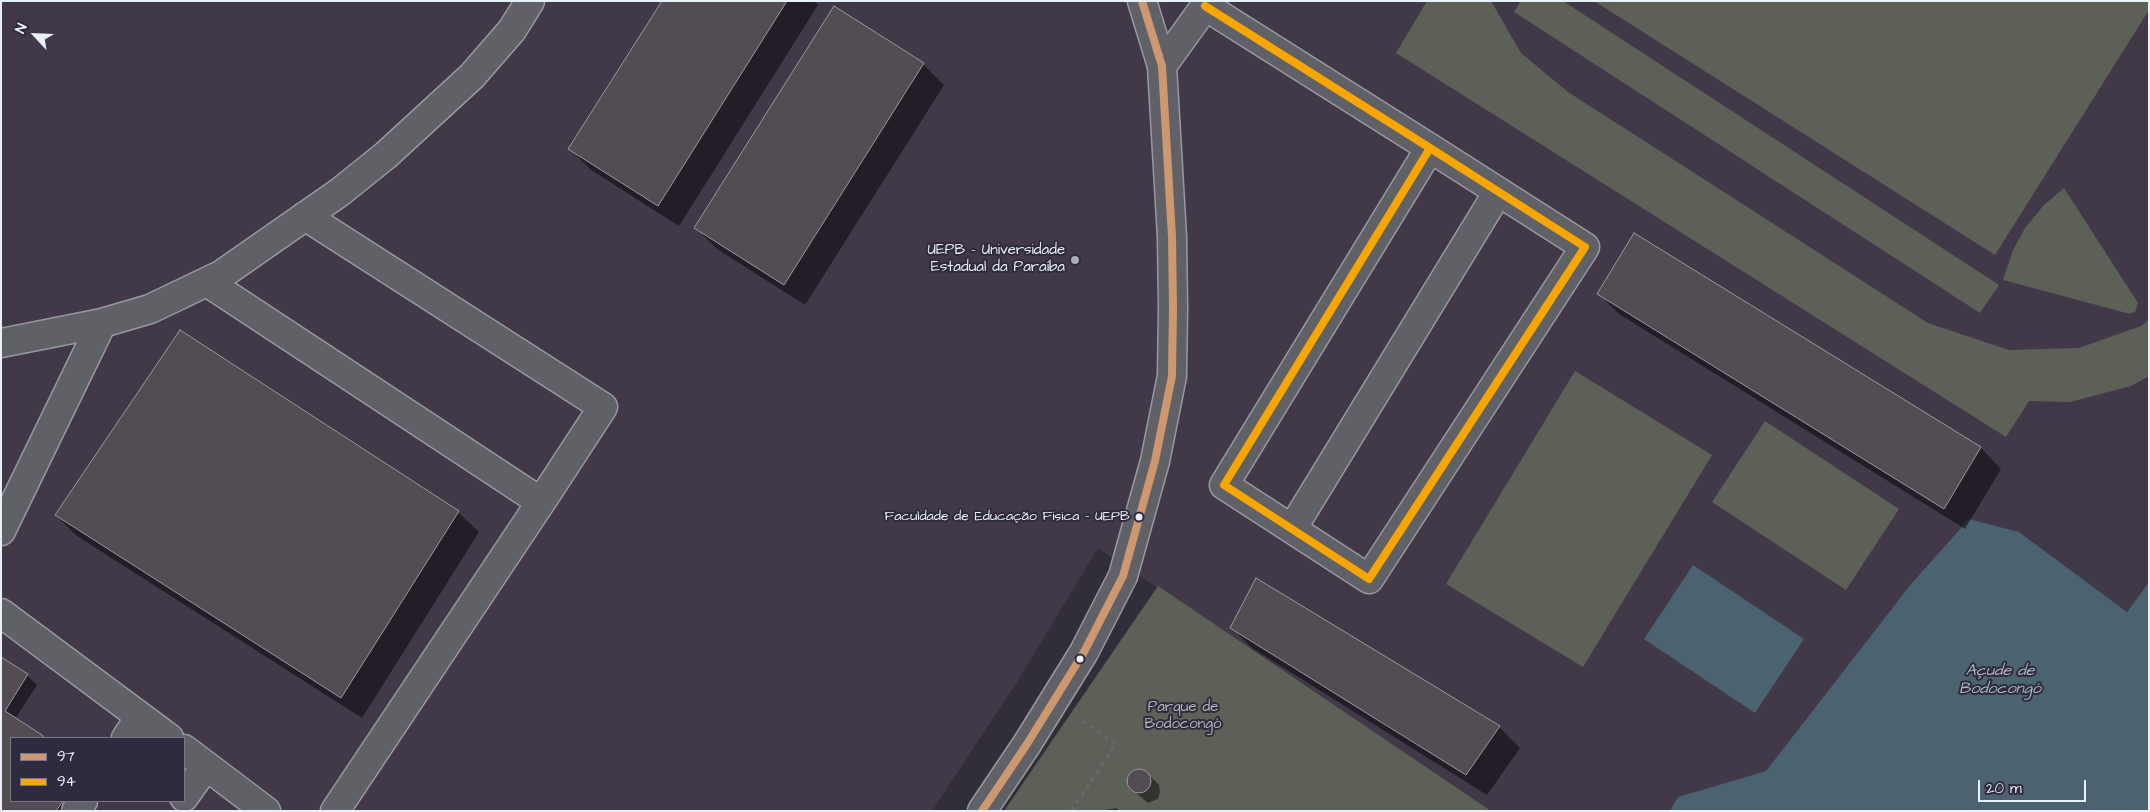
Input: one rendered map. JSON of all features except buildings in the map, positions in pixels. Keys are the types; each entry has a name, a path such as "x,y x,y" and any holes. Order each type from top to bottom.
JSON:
{"street":[{"path":"1,343 102,323 150,309 221,275 340,192 386,155 472,76 512,30 530,1"},
{"path":"982,811 1084,652 1123,576 1156,461 1172,376 1172,237 1162,66 1142,1"},
{"path":"1162,66 1207,4 1585,247 1369,579 1224,485 1430,148"},
{"path":"1292,529 1498,192"},
{"path":"305,216 603,407 335,811"},
{"path":"207,282 541,502"},
{"path":"1,531 102,323"},
{"path":"1,613 133,728 165,737"},
{"path":"185,750 266,811"},
{"path":"185,796 206,766"}],"path":[{"path":"1053,702 1116,744 1071,811"}],"shaded area":[{"name":"UEPB - Universidade Estadual da Paraíba","path":"1,1 2149,1 2149,582 2127,612 2019,532 1969,519 1911,584 1766,771 1678,797 1670,811 1491,811 1098,548 1017,682 932,811 1,811"}],"green space":[{"path":"1427,1 1491,1 1521,53 1568,92 1928,323 2009,350 2079,348 2141,326 2149,320 2149,376 2131,386 2070,402 2029,401 2006,437 1396,53"},
{"path":"1521,1 1563,1 1999,285 1980,313 1514,12"},
{"path":"1594,1 2149,1 2149,10 1995,255"},
{"path":"2064,188 2138,303 2135,312 2130,314 2003,280 2013,250 2025,228 2044,205"},
{"path":"1575,371 1712,455 1583,667 1446,584"},
{"path":"1765,421 1899,509 1846,590 1712,502"},
{"name":"Parque de Bodocongó","path":"1158,586 1491,811 1004,811"}],"water":[{"name":"Açude de Bodocongó","path":"1969,519 2019,532 2127,612 2149,582 2149,811 1670,811 1678,797 1766,771 1911,584"},
{"path":"1693,565 1804,639 1755,713 1644,639"}],"transit line":[{"name":"97","path":"982,811 1027,744 1084,652 1123,576 1155,461 1172,376 1172,237 1162,66 1142,1"},
{"name":"94","path":"1205,6 1430,148 1585,247 1369,579 1224,485 1430,148"}],"place":[{"name":"UEPB - Universidade Estadual da Paraíba","path":"1075,260"},
{"name":"Faculdade de Educação Física - UEPB","path":"1139,517"}]}
